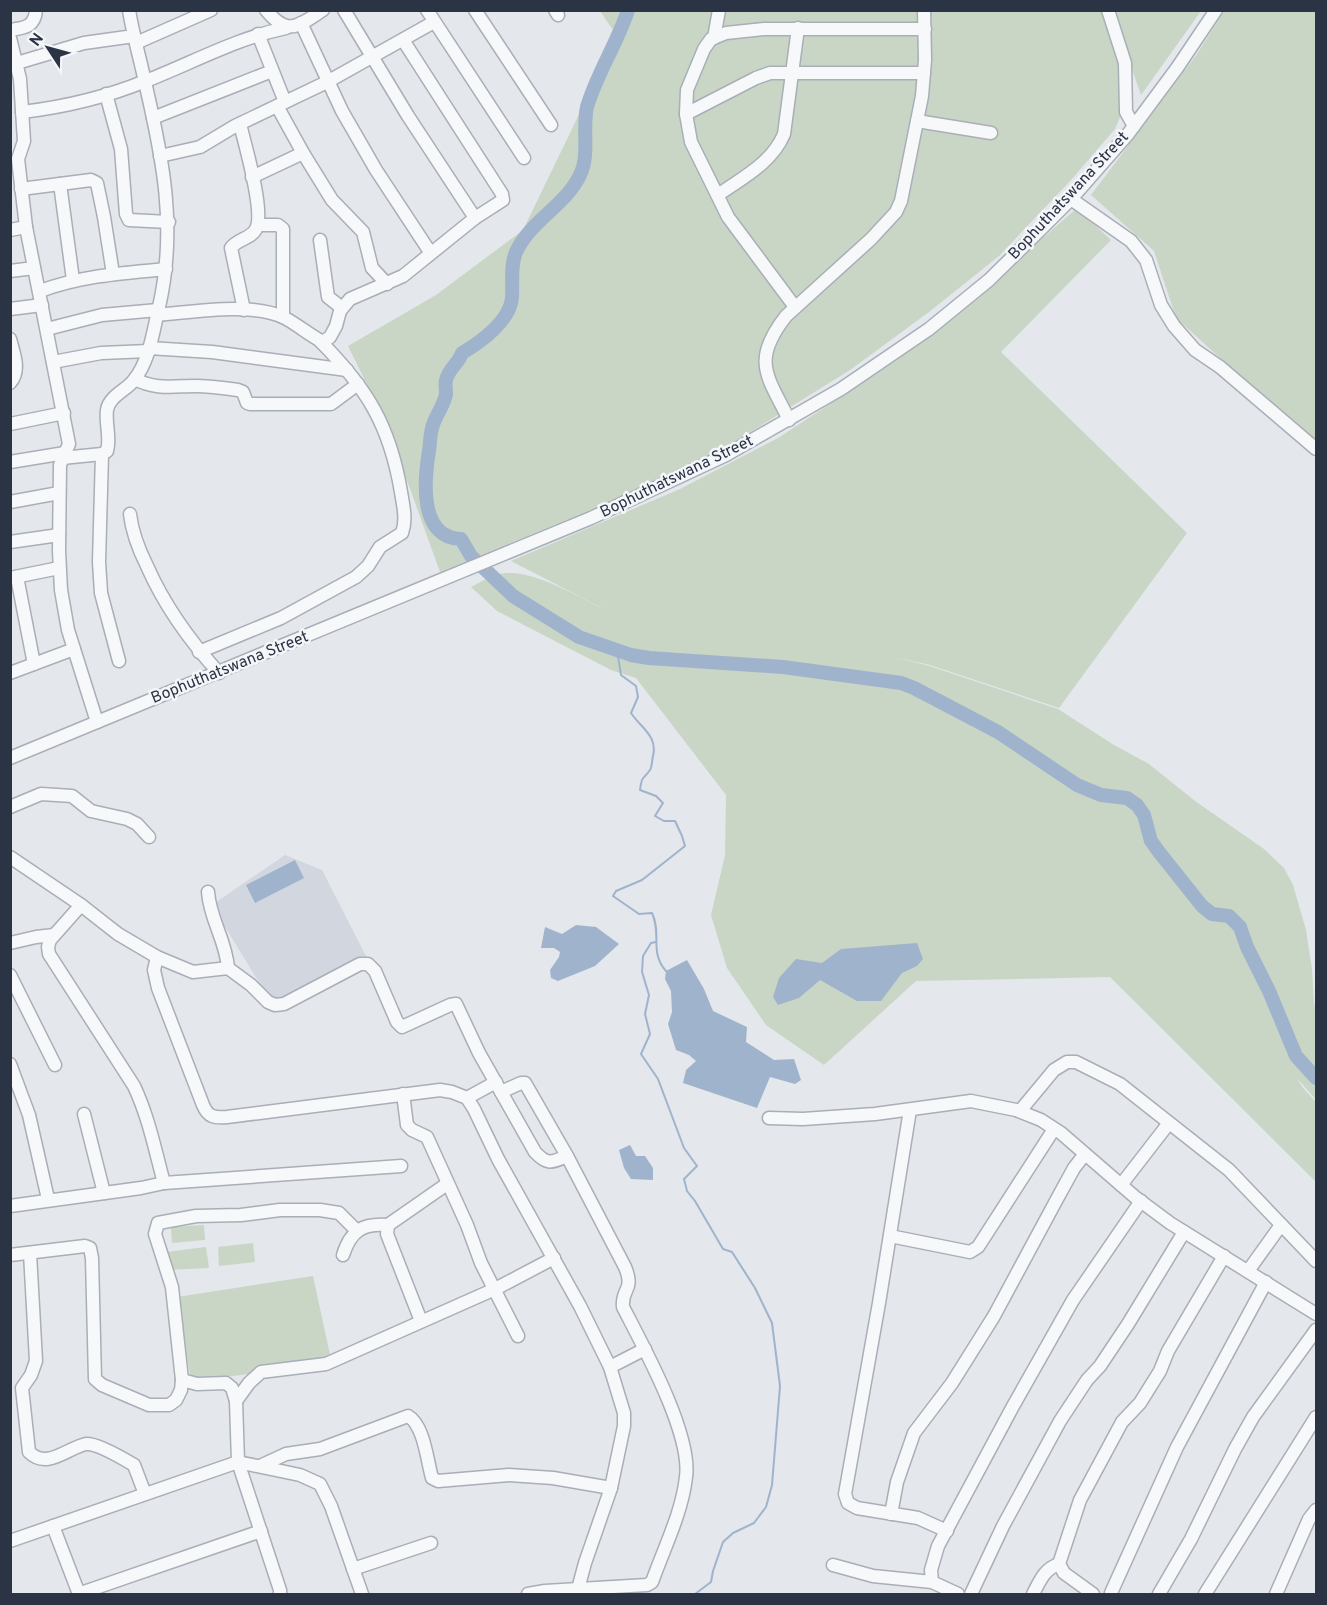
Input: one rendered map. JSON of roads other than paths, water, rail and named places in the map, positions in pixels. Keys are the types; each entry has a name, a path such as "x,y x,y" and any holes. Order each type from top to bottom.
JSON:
{"street":[{"path":"10,30 32,25 36,10"},
{"path":"10,462 102,454 107,451 109,446 108,407 135,379 149,349 166,269 169,222 153,118 129,10"},
{"path":"15,65 84,43 135,40 212,10"},
{"path":"266,10 280,26 286,28"},
{"path":"22,112 61,106 145,81 258,34 286,28 323,10"},
{"path":"344,10 372,58 475,218"},
{"path":"427,10 524,158"},
{"path":"475,10 551,125"},
{"path":"714,38 719,10"},
{"path":"789,420 767,375 764,364 767,348 776,329 795,307 871,239 896,212 901,201 924,73 924,10"},
{"path":"1108,10 1125,63 1126,112 1134,126"},
{"name":"Bophuthatswana Street","path":"10,758 515,551 700,469 789,420 880,364 929,330 989,280 1071,199 1134,126 1216,10"},
{"path":"306,17 327,82 376,170 430,252"},
{"path":"160,156 200,147 240,124 372,58 434,22"},
{"path":"718,195 764,163 778,149 784,134 798,28"},
{"path":"795,307 728,217 691,142 686,114 687,90 704,50 714,38 726,33 798,28 925,29"},
{"path":"258,34 281,104 303,153 332,200 363,232 372,268 387,284"},
{"path":"10,38 22,112 24,141 16,151 18,188 69,444 64,456 59,493 60,568 64,613 97,722"},
{"path":"320,341 323,342 330,338 342,308 350,299 387,284 413,269 430,252 475,218 501,203 504,198 403,40"},
{"path":"153,118 272,71"},
{"path":"686,114 770,73 924,73"},
{"path":"106,94 121,149 126,214 129,220 169,222"},
{"path":"917,121 991,133"},
{"path":"240,124 259,210 258,225 252,234 231,248 244,310"},
{"path":"252,177 303,153"},
{"path":"18,188 90,180 97,183 113,274"},
{"path":"60,184 73,280"},
{"path":"1071,199 1120,232 1138,249 1148,267 1161,305 1185,340 1317,449"},
{"path":"258,225 278,225 283,229 283,318"},
{"path":"10,230 26,227"},
{"path":"321,240 328,297 342,308"},
{"path":"10,271 34,268"},
{"path":"39,291 73,280 166,269"},
{"path":"10,309 42,305"},
{"path":"47,329 102,315 236,308 275,314 320,341 347,370 379,415 397,470 405,520 402,533 380,547 368,566 356,577 280,618 199,652"},
{"path":"10,383 16,376 17,370 11,345"},
{"path":"53,362 101,353 149,349 228,354 347,370"},
{"path":"135,379 157,387 197,386 238,390 243,392 245,400 250,404 331,405 358,384"},
{"path":"10,423 64,413"},
{"path":"102,454 100,582 105,611 119,661"},
{"path":"10,502 59,493"},
{"path":"130,514 136,540 163,601 199,652 219,673"},
{"path":"10,542 59,535"},
{"path":"34,664 14,578 60,568"},
{"path":"10,673 74,650"},
{"path":"10,807 40,794 72,796 91,811 127,819 137,824 149,837"},
{"path":"10,857 81,905 118,934 157,957 193,972 228,968 251,985 268,1002 275,1005 284,1004 360,964 368,964 375,971 397,1022 402,1027 456,1004 498,1087 535,1152 544,1161 554,1161 567,1156"},
{"path":"208,892 209,907 227,951 228,968"},
{"path":"81,905 54,935 48,947 49,954 119,1061 145,1108 164,1183"},
{"path":"10,943 54,935"},
{"path":"157,957 154,970 158,988 206,1113 211,1117 227,1117 440,1090 467,1098 580,1306 610,1367 624,1413 624,1426 611,1488 578,1589"},
{"path":"10,975 55,1065"},
{"path":"1020,1112 1054,1070 1067,1062 1076,1062 1120,1084 1229,1170 1317,1261"},
{"path":"10,1064 28,1116 48,1199"},
{"path":"467,1098 498,1087 525,1083 567,1156 630,1280 622,1299 622,1307 653,1365 678,1428 686,1456 686,1476 680,1503 652,1582 647,1586 545,1591 528,1594"},
{"path":"403,1094 407,1125 427,1137 518,1336"},
{"path":"769,1118 803,1119 910,1110 971,1101 1020,1112 1041,1120 1054,1129 1141,1201 1184,1232 1317,1314"},
{"path":"910,1110 844,1494 848,1503 857,1508 918,1518 947,1531"},
{"path":"84,1114 104,1193"},
{"path":"1121,1185 1169,1123"},
{"path":"890,1236 970,1252 978,1247 1054,1129"},
{"path":"891,1514 897,1482 914,1433 952,1383 994,1316 1056,1199 1085,1154"},
{"path":"10,1206 164,1183 401,1166"},
{"path":"343,1256 347,1243 357,1231 373,1224 388,1225 447,1184"},
{"path":"932,1582 931,1570 938,1546 1012,1408 1073,1300 1141,1201"},
{"path":"10,1255 85,1246 90,1248 94,1375 102,1385 149,1405 160,1407 176,1400 182,1380 172,1287 155,1234 158,1223 196,1216 241,1215 280,1210 320,1210 339,1214 357,1231"},
{"path":"388,1225 387,1234 421,1321"},
{"path":"1248,1271 1281,1225"},
{"path":"971,1594 1003,1526 1060,1420 1128,1324 1184,1232"},
{"path":"30,1253 36,1361 31,1375 22,1388 29,1452 35,1458 44,1460 88,1444 134,1465 145,1494"},
{"path":"1093,1594 1064,1573 1059,1563 1080,1500 1122,1422 1140,1403 1160,1371 1168,1351 1224,1256"},
{"path":"236,1401 249,1383 261,1372 326,1364 495,1289 554,1258"},
{"path":"1112,1594 1177,1447 1266,1282"},
{"path":"1159,1594 1191,1539 1235,1449 1253,1418 1317,1330"},
{"path":"610,1367 645,1349"},
{"path":"182,1380 197,1384 226,1383 232,1388 236,1401 238,1462 280,1590 279,1594"},
{"path":"260,1466 286,1454 320,1449 408,1416 415,1419 420,1429 432,1478 438,1481 508,1476 553,1478 611,1488"},
{"path":"1205,1594 1317,1417"},
{"path":"10,1541 238,1462 309,1478 320,1484 331,1506 362,1594"},
{"path":"1276,1594 1309,1519 1317,1510"},
{"path":"52,1526 79,1594 261,1531"},
{"path":"353,1569 431,1543"},
{"path":"1033,1594 1044,1574 1050,1567 1059,1563"},
{"path":"833,1565 873,1576 932,1582 958,1594"}],"water":[{"path":"295,860 304,878 255,903 246,885"},
{"path":"576,925 596,927 619,944 595,966 558,981 551,978 550,970 560,952 554,948 541,948 545,927 562,934"},
{"path":"917,943 923,959 917,966 902,973 881,1001 857,1001 820,980 799,998 778,1005 773,997 779,978 796,959 822,963 841,949"},
{"path":"687,960 704,989 713,1011 747,1027 746,1042 774,1060 794,1059 801,1080 795,1084 770,1077 757,1108 683,1083 686,1070 696,1061 689,1055 676,1050 668,1024 672,1012 671,991 665,979 666,971"},
{"path":"630,1145 636,1156 645,1156 653,1168 653,1180 631,1179 624,1168 619,1150"}],"waterway":[{"path":"628,10 587,107 585,159 580,175 566,195 530,231 516,252 512,269 512,297 501,322 486,337 462,353 447,376 445,398 431,431 426,477 427,506 431,519 447,536 461,539 471,556 513,596 579,637 631,655 649,658 783,667 901,683 998,732 1077,785 1101,795 1127,798 1137,805 1144,815 1151,841 1202,906 1212,914 1229,916 1240,927 1296,1056 1316,1078"},
{"path":"617,650 621,675 636,686 638,697 631,713 648,733 654,749 650,770 642,780 640,790 656,796 663,803 655,816 664,821 675,821 685,846 642,880 616,891 613,896 639,914 652,913 656,928 658,957 666,971"},
{"path":"656,942 651,943 643,956 642,972 649,995 645,1014 650,1034 641,1054 658,1079 684,1148 697,1166 684,1179 687,1191 723,1249 732,1252 755,1288 772,1323 780,1386 772,1485 766,1507 754,1523 733,1533 723,1542 711,1582 695,1594"}]}
